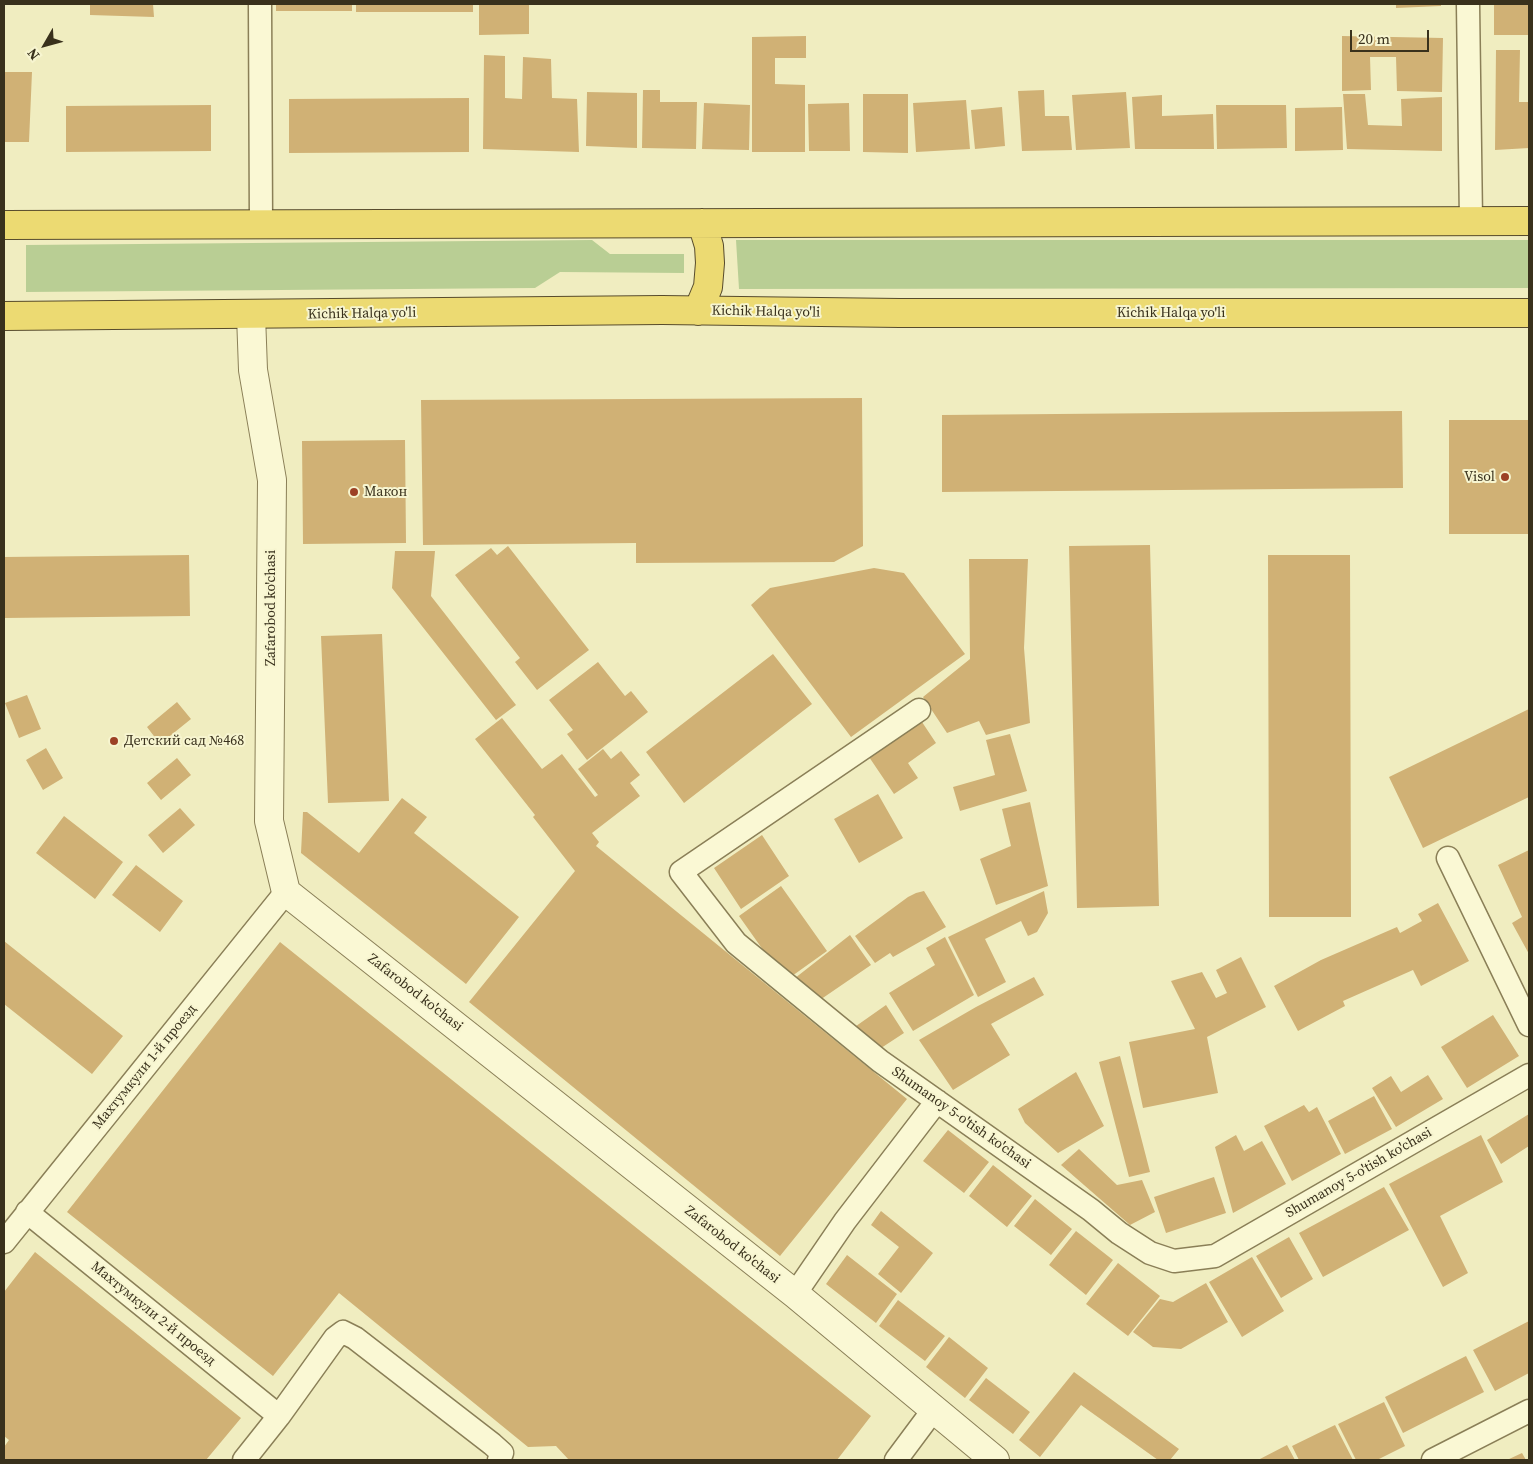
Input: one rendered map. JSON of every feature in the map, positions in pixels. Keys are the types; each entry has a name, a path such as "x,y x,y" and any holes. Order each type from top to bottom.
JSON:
{"highway":[{"path":"9,231 260,224 1529,221"},
{"path":"698,311 708,287 710,263 709,246 702,224"},
{"name":"Kichik Halqa yo'li","path":"8,310 251,315 698,311 900,313 1529,313"}],"street":[{"path":"260,4 260,224"},
{"path":"1468,4 1471,222"},
{"name":"Zafarobod ko'chasi","path":"251,315 253,370 272,480 269,821 286,892 795,1294 995,1460"},
{"name":"Shumanoy 5-o'tish ko'chasi","path":"919,710 681,872 736,943 880,1061 1092,1210 1119,1234 1150,1252 1174,1261 1215,1256 1529,1075"},
{"path":"1448,858 1529,1025"},
{"name":"Махтумкули 1-й проезд","path":"4,1242 286,892"},
{"path":"795,1294 845,1220 937,1100"},
{"name":"Махтумкули 2-й проезд","path":"27,1212 279,1416"},
{"path":"244,1460 279,1416 335,1338 343,1332 355,1338 492,1444 502,1453 499,1460"},
{"path":"896,1460 934,1409"},
{"path":"1433,1460 1529,1411"}],"green space":[{"path":"592,240 610,254 684,254 684,273 560,272 535,288 26,292 26,245"},
{"path":"736,240 1529,240 1529,288 739,289"}],"building":[{"path":"90,4 153,4 154,17 90,15"},
{"path":"276,4 352,4 352,11 276,11"},
{"path":"356,4 473,4 473,12 356,12"},
{"path":"479,4 529,4 529,34 479,35"},
{"path":"1396,4 1441,4 1441,6 1396,8"},
{"path":"1494,4 1528,4 1529,35 1494,35"},
{"path":"806,36 806,58 775,58 775,84 805,85 805,152 752,152 752,37"},
{"path":"1342,36 1443,38 1442,92 1397,91 1396,57 1370,57 1371,90 1342,91"},
{"path":"1496,50 1520,50 1519,102 1529,102 1529,148 1495,150"},
{"path":"484,55 505,56 505,98 522,99 523,57 551,59 552,98 577,99 579,152 483,149"},
{"path":"4,72 32,72 29,142 4,142"},
{"path":"643,90 660,90 660,102 697,102 696,149 642,148"},
{"path":"1044,90 1045,116 1069,116 1072,150 1022,151 1018,91"},
{"path":"587,92 637,93 637,148 586,146"},
{"path":"1126,92 1130,148 1076,150 1072,95"},
{"path":"863,94 908,94 908,153 863,152"},
{"path":"1343,94 1365,94 1368,125 1402,126 1401,99 1442,97 1442,151 1347,149"},
{"path":"1162,95 1162,116 1213,114 1214,149 1135,149 1132,97"},
{"path":"469,98 469,152 289,153 289,99"},
{"path":"966,100 970,149 916,152 913,103"},
{"path":"704,103 750,105 749,150 702,149"},
{"path":"849,103 850,151 809,151 808,104"},
{"path":"211,105 211,151 66,152 66,106"},
{"path":"1216,105 1286,105 1287,148 1217,149"},
{"path":"1002,107 1005,146 975,149 971,110"},
{"path":"1342,107 1343,150 1295,151 1295,108"},
{"path":"862,398 863,546 834,562 636,563 636,543 423,545 421,400"},
{"path":"1402,411 1403,488 942,492 942,415"},
{"path":"1449,420 1529,420 1529,534 1449,534"},
{"path":"405,440 406,543 303,544 302,441"},
{"path":"1150,545 1159,906 1077,908 1069,546"},
{"path":"508,546 589,650 537,690 515,662 520,658 455,575 491,548 497,555"},
{"path":"395,551 435,551 431,596 516,705 496,720 392,588"},
{"path":"189,555 190,616 4,618 4,557"},
{"path":"1268,555 1350,555 1351,917 1269,917"},
{"path":"969,559 1028,559 1024,648 1030,723 986,735 979,721 947,733 923,697 970,659"},
{"path":"874,568 904,573 965,654 851,737 751,605 770,588"},
{"path":"382,634 389,801 328,803 321,636"},
{"path":"773,654 812,704 684,803 646,752"},
{"path":"598,662 625,696 631,691 648,712 587,760 567,734 573,730 549,700"},
{"path":"27,695 41,729 19,738 5,703"},
{"path":"177,702 191,719 160,744 147,727"},
{"path":"1529,709 1529,797 1423,848 1389,777"},
{"path":"918,716 936,743 908,763 918,778 894,794 865,751"},
{"path":"502,718 542,769 562,754 595,797 598,795 578,769 603,749 611,759 621,751 640,775 630,783 640,796 592,833 599,842 596,846 907,1099 780,1256 469,1002 575,871 533,817 535,815 475,739"},
{"path":"1010,734 1027,791 960,811 953,787 995,775 986,740"},
{"path":"46,748 63,778 43,790 26,760"},
{"path":"177,758 191,775 161,800 147,783"},
{"path":"878,794 903,838 859,863 834,819"},
{"path":"402,798 427,817 414,833 519,917 466,984 301,853 303,812 307,812 359,853"},
{"path":"1030,802 1048,886 996,905 980,859 1011,846 1002,809"},
{"path":"180,808 195,825 163,853 148,835"},
{"path":"64,816 123,862 95,899 36,853"},
{"path":"762,835 789,876 741,909 714,868"},
{"path":"1529,850 1529,954 1512,923 1522,917 1498,865"},
{"path":"136,865 183,901 160,932 112,895"},
{"path":"781,886 827,951 785,981 739,916"},
{"path":"924,891 946,927 893,957 890,953 875,963 855,936 908,897"},
{"path":"1044,891 1048,913 1037,932 1028,936 1021,921 985,939 1006,982 978,997 948,937"},
{"path":"1438,903 1469,961 1421,986 1413,970 1343,1001 1345,1006 1298,1031 1274,986 1321,960 1397,927 1400,933 1422,921 1418,914"},
{"path":"850,935 871,965 814,1004 790,982"},
{"path":"945,937 974,995 913,1031 889,993 935,965 926,948"},
{"path":"4,941 123,1036 92,1074 4,1004"},
{"path":"280,942 871,1416 837,1460 569,1460 556,1446 528,1447 339,1293 273,1376 67,1212"},
{"path":"1241,957 1266,1007 1207,1037 1218,1093 1143,1108 1129,1042 1195,1029 1171,981 1202,972 1216,998 1227,993 1216,970"},
{"path":"1034,977 1044,995 991,1024 1010,1055 953,1090 919,1040 976,1007"},
{"path":"886,1005 904,1033 875,1052 849,1031"},
{"path":"1493,1015 1519,1056 1467,1088 1441,1047"},
{"path":"1120,1056 1150,1172 1129,1177 1099,1062"},
{"path":"1076,1072 1104,1126 1058,1153 1025,1123 1018,1109"},
{"path":"1428,1075 1443,1099 1396,1127 1372,1088 1391,1076 1401,1092"},
{"path":"1374,1096 1392,1129 1345,1154 1328,1121"},
{"path":"1304,1105 1309,1112 1317,1107 1341,1154 1292,1181 1264,1126"},
{"path":"1529,1114 1529,1146 1501,1164 1487,1140"},
{"path":"948,1130 989,1162 964,1193 923,1161"},
{"path":"1236,1135 1244,1151 1262,1141 1286,1184 1233,1213 1215,1147"},
{"path":"1481,1135 1503,1182 1440,1216 1468,1273 1443,1287 1389,1184"},
{"path":"1079,1149 1117,1185 1142,1180 1155,1212 1130,1225 1061,1165"},
{"path":"993,1165 1032,1196 1007,1227 969,1196"},
{"path":"1214,1177 1226,1213 1166,1233 1154,1197"},
{"path":"1384,1187 1409,1230 1323,1277 1299,1233"},
{"path":"1035,1199 1072,1229 1051,1255 1014,1226"},
{"path":"881,1211 933,1253 901,1293 878,1274 899,1247 871,1225"},
{"path":"1076,1231 1113,1260 1086,1295 1049,1265"},
{"path":"1289,1237 1313,1279 1281,1298 1256,1256"},
{"path":"35,1252 241,1418 206,1460 4,1460 4,1447 9,1440 4,1436 4,1292"},
{"path":"847,1255 897,1294 876,1323 826,1284"},
{"path":"1252,1257 1284,1311 1242,1337 1209,1282"},
{"path":"1118,1263 1160,1296 1128,1336 1086,1304"},
{"path":"1206,1283 1228,1322 1181,1349 1153,1347 1133,1332 1160,1299 1173,1302"},
{"path":"898,1300 945,1336 925,1361 879,1326"},
{"path":"1529,1321 1529,1373 1495,1391 1473,1350"},
{"path":"949,1337 988,1368 965,1398 926,1367"},
{"path":"1466,1356 1484,1392 1403,1433 1385,1397"},
{"path":"1074,1372 1179,1449 1170,1460 1158,1460 1081,1405 1040,1457 1019,1440"},
{"path":"986,1378 1030,1412 1013,1434 969,1400"},
{"path":"1384,1402 1405,1446 1377,1460 1356,1460 1338,1424"},
{"path":"1335,1425 1353,1460 1299,1460 1292,1446"},
{"path":"1287,1445 1295,1460 1258,1460"},
{"path":"1522,1453 1526,1460 1507,1460"}],"place":[{"name":"Visol","path":"1505,477"},
{"name":"Макон","path":"354,492"},
{"name":"Детский сад №468","path":"114,741"}]}
